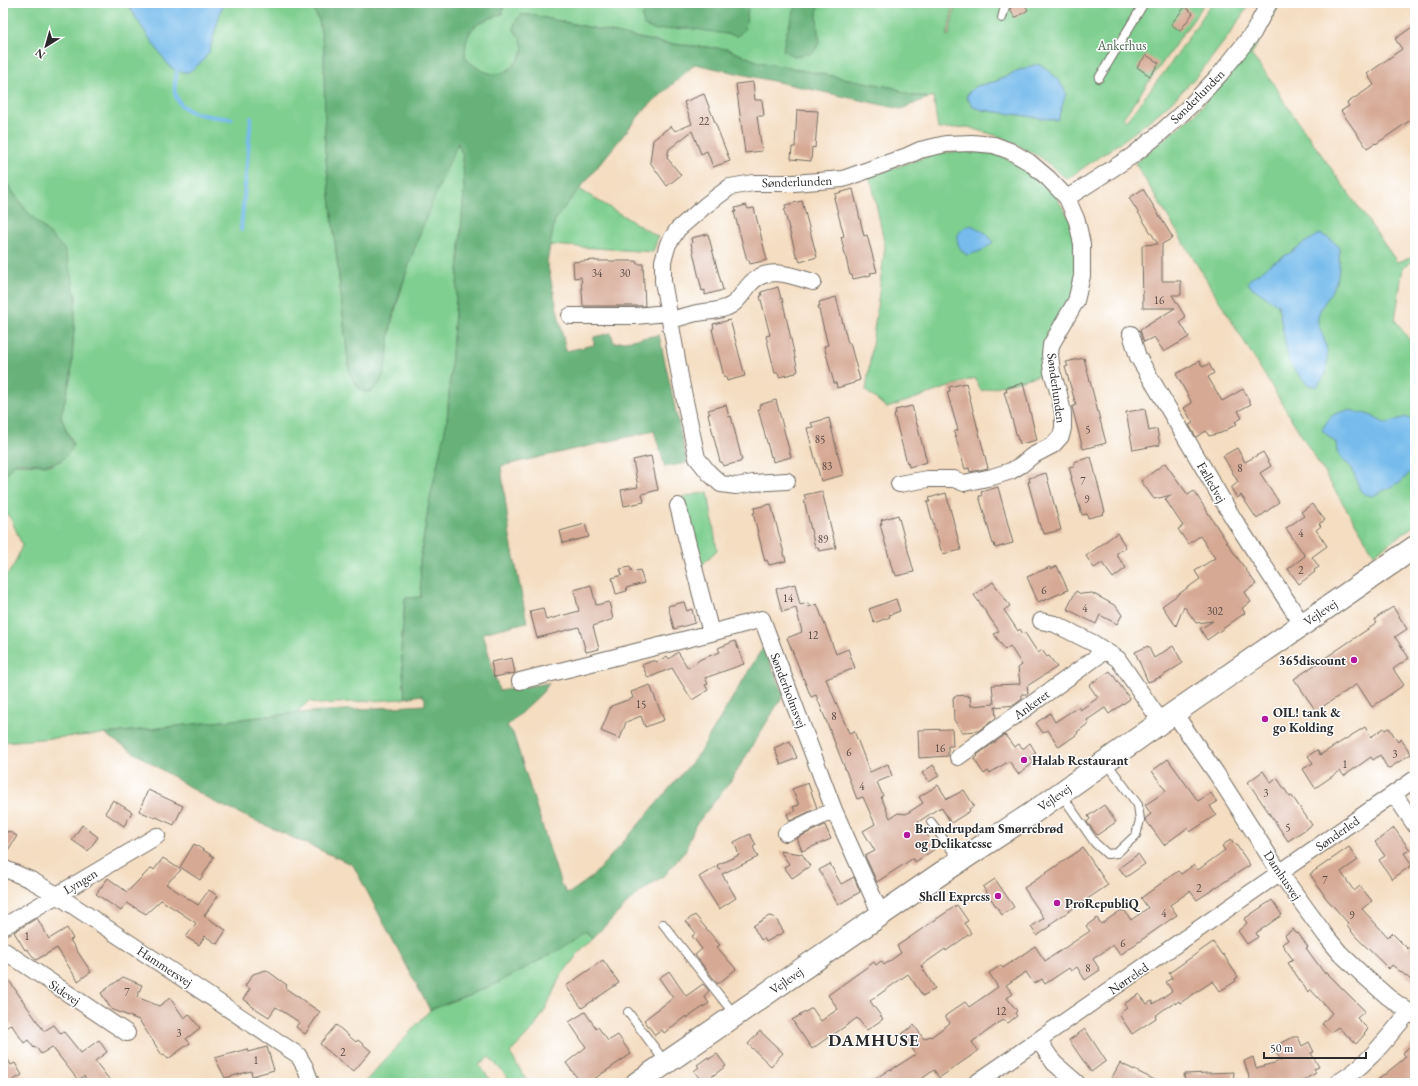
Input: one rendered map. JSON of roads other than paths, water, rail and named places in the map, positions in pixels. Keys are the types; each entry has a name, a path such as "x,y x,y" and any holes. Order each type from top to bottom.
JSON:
{"street":[{"name":"Sønderlunden","path":"1067,198 1132,156 1191,105 1221,73 1253,33 1269,3"},
{"name":"Sønderlunden","path":"787,481 753,483 736,486 721,484 709,473 698,458 681,382 662,271 668,244 678,229 730,187 753,183 794,183 843,178 920,150 946,144 972,143 994,145 1010,151 1029,162 1048,178 1067,198 1077,221 1082,244 1082,276 1076,301 1051,345 1050,356 1052,372 1063,413 1063,428 1061,436 1053,445 1032,456 1011,471 992,477 964,483 954,479 928,479 899,484"},
{"path":"570,316 669,317 696,314 722,309 733,304 752,281 763,274 787,274 813,282"},
{"name":"Fælledvej","path":"1131,334 1138,357 1233,518 1302,624"},
{"path":"678,506 711,633"},
{"name":"Vejlevej","path":"637,1083 1060,793 1302,624 1414,551"},
{"name":"Sønderholmsvej","path":"520,681 762,619 834,810 881,915"},
{"path":"1041,621 1055,624 1093,643 1118,659 1167,717"},
{"name":"Ankeret","path":"958,757 1105,650"},
{"name":"Damhusvej","path":"1167,717 1216,773 1280,873 1340,953 1388,997 1412,1014"},
{"name":"Sønderled","path":"1280,873 1415,779"},
{"path":"1394,794 1415,825"},
{"path":"786,833 834,810"},
{"name":"Lyngen","path":"3,927 157,836"},
{"name":"Hammersvej","path":"3,868 31,880 57,895 298,1055 305,1067 311,1083"},
{"name":"Nørreled","path":"976,1083 1039,1041 1280,873"},
{"name":"Sidevej","path":"3,950 127,1033"},
{"path":"1347,1081 1374,1055 1412,1014"},
{"path":"1039,1041 1054,1063 1077,1083"}],"lane":[{"path":"1002,18 1006,3"},
{"path":"1099,78 1144,3"},
{"path":"1060,793 1095,843 1107,854 1117,853 1136,835 1140,820 1138,805 1105,761"},
{"path":"932,822 960,861"},
{"path":"663,924 735,1015"},
{"path":"628,1012 666,1063"}],"water":[{"path":"127,3 223,3 209,52 202,62 189,72 183,72 177,71 169,66"},
{"path":"1034,65 1040,65 1047,69 1065,91 1066,94 1058,119 1056,120 982,110 974,107 966,97 971,90 977,86 997,81 1017,71"},
{"path":"971,225 986,233 993,242 981,251 967,255 960,247 957,238 958,234 965,227"},
{"path":"1320,234 1338,246 1339,264 1336,281 1321,308 1318,318 1318,324 1326,347 1327,362 1324,375 1316,387 1307,384 1289,363 1278,305 1250,286 1248,282 1251,278 1269,265"},
{"path":"1349,410 1370,415 1384,423 1405,417 1415,421 1415,467 1402,481 1373,496 1364,494 1360,490 1352,468 1344,461 1337,451 1336,443 1322,430 1332,416"}],"waterway":[{"path":"177,71 175,93 178,101 183,107 206,116 232,119"},
{"path":"241,230 251,118"}],"place":[{"name":"365discount","path":"1354,660"},
{"name":"OIL! tank & go Kolding","path":"1265,719"},
{"name":"Halab Restaurant","path":"1024,760"},
{"name":"Bramdrupdam Smørrebrød og Delikatesse","path":"907,835"},
{"name":"Shell Express","path":"998,896"},
{"name":"ProRepubliQ","path":"1057,903"}],"district":[{"name":"DAMHUSE","path":"874,1040"}],"park label":[{"name":"Ankerhus","path":"1122,45"}]}
